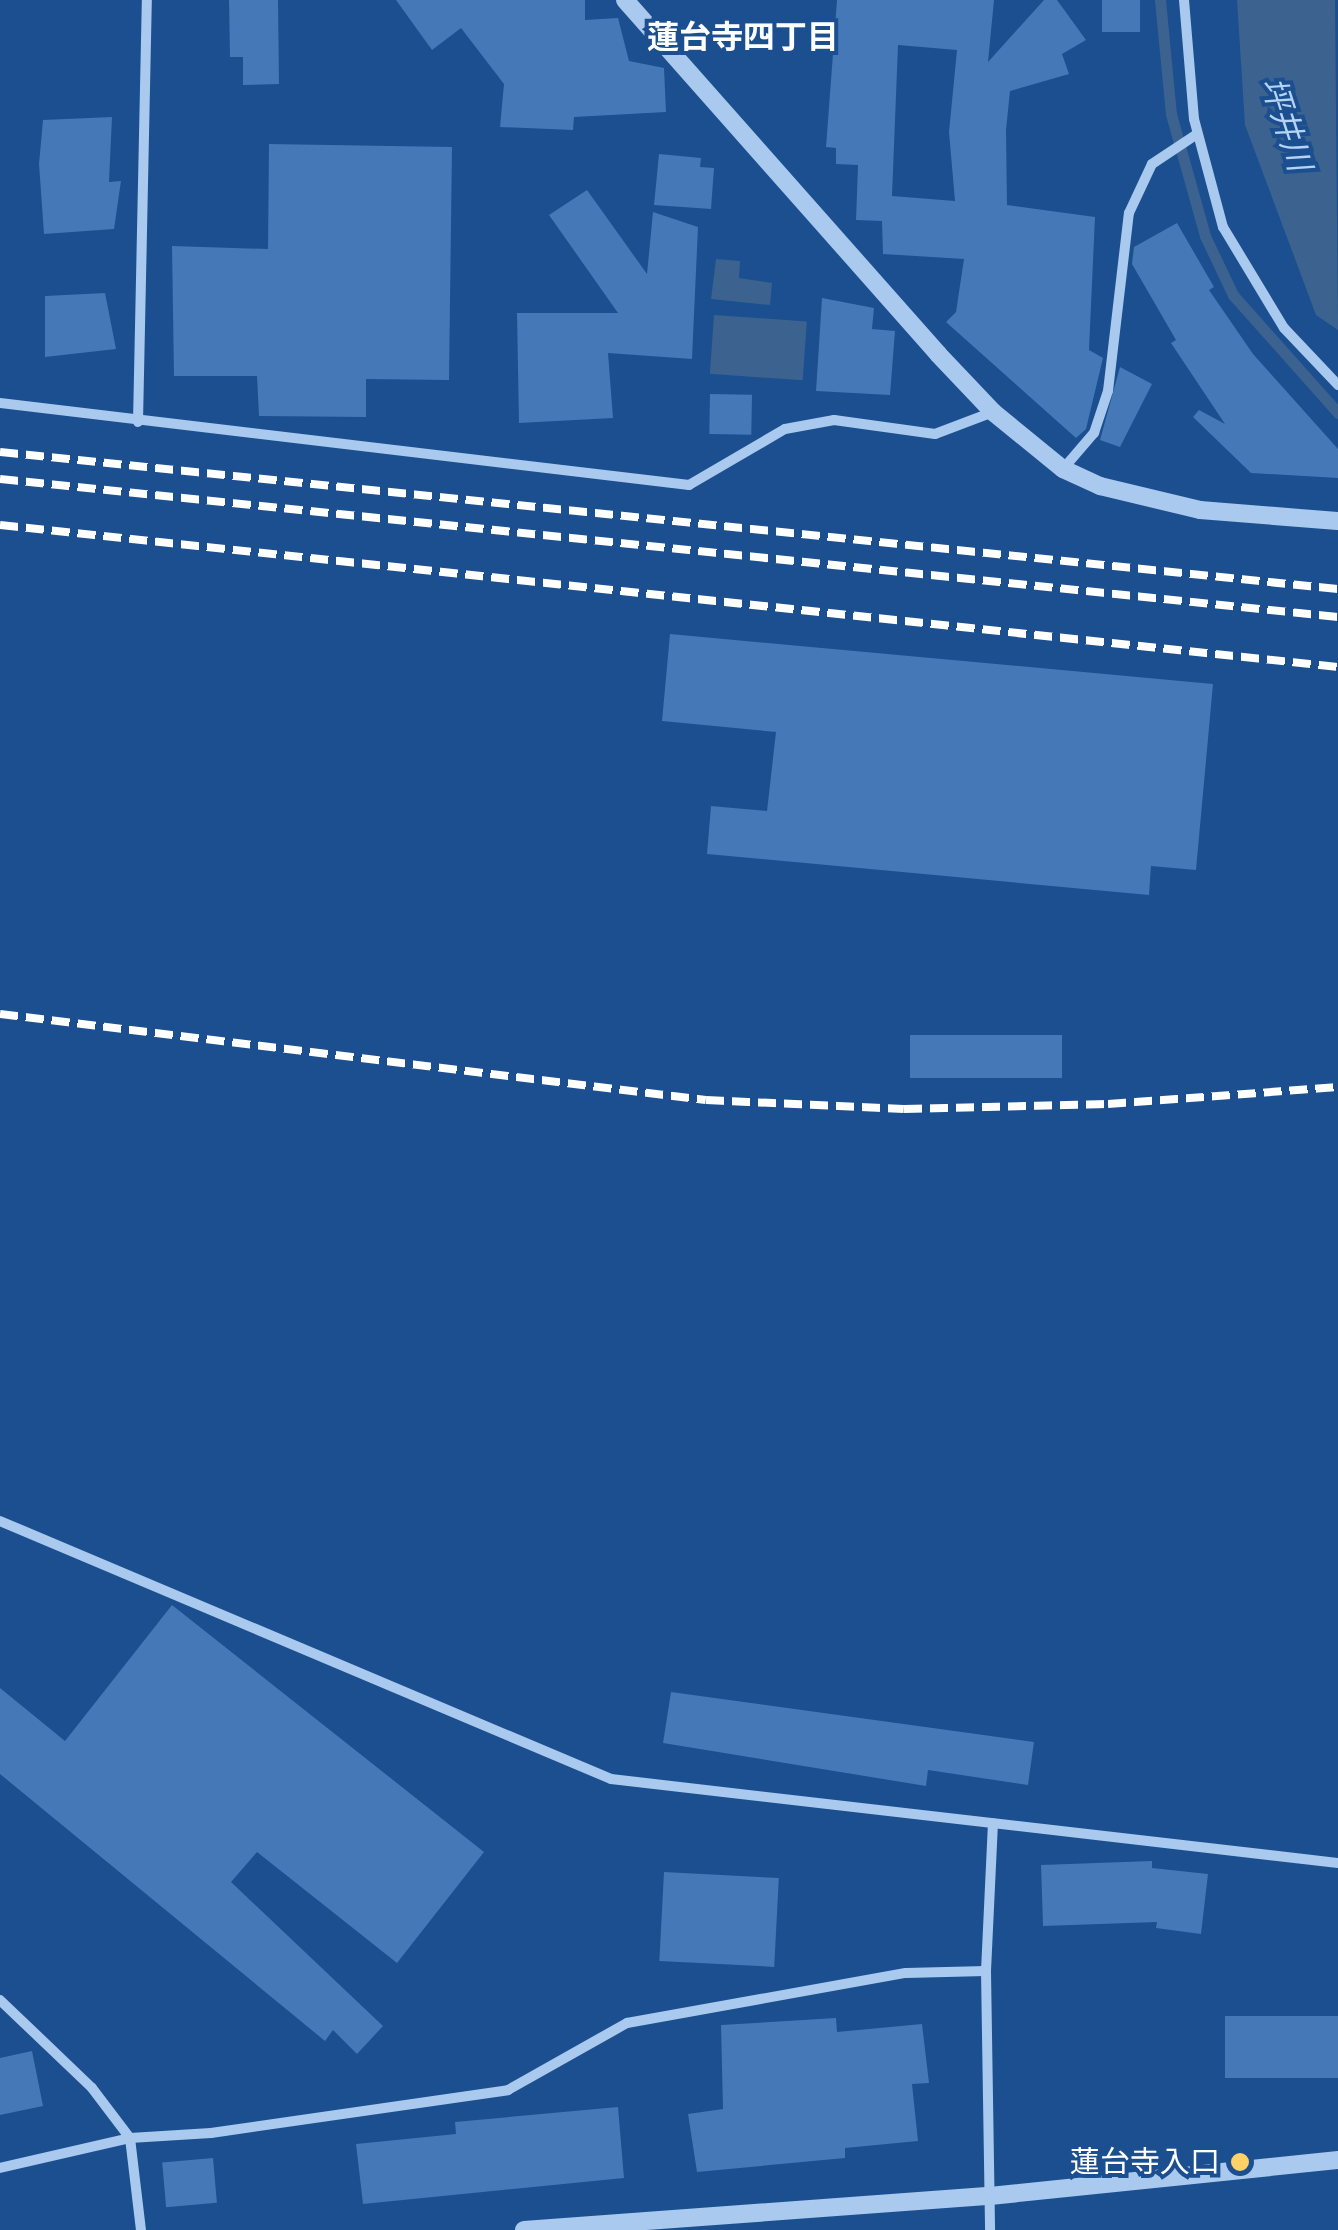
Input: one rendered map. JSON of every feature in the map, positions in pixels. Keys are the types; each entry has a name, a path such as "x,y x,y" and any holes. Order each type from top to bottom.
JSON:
{"street":[{"path":"138,422 147,0"},
{"path":"626,0 992,412 1063,469 1100,486 1200,510 1338,521"},
{"path":"1184,0 1196,134 1223,227 1284,328 1338,385"},
{"path":"1063,469 1094,432 1108,391 1129,213 1152,164 1196,134"},
{"path":"0,403 689,485 784,430 834,420 935,434 992,412"},
{"path":"0,1521 611,1779 1338,1864"},
{"path":"990,2230 986,1971 993,1823"},
{"path":"0,2168 130,2138 210,2134 508,2090 627,2023 906,1973 986,1971"},
{"path":"0,2000 92,2088 130,2138 141,2230"},
{"path":"524,2230 990,2196 1338,2160"}],"water":[{"name":"坪井川","path":"1237,0 1335,0 1338,330 1316,315 1245,125"},
{"path":"716,259 740,261 739,278 772,283 770,305 711,299"},
{"path":"714,315 807,321 803,380 710,374"}],"building":[{"path":"229,0 278,0 279,84 243,85 243,57 230,57"},
{"path":"396,0 585,0 585,20 618,18 629,61 664,68 666,112 574,117 573,130 500,127 504,84 461,28 432,50"},
{"path":"837,0 994,0 988,62 1044,0 1057,0 1086,40 1062,54 1069,74 1010,91 1007,205 1095,217 1089,350 1103,358 1086,429 1076,438 946,322 956,312 964,259 883,254 882,221 856,220 858,165 836,164 836,148 826,147","holes":["898,45 957,50 949,132 955,201 892,196"]},
{"path":"1102,0 1140,0 1140,32 1102,32"},
{"path":"112,117 109,182 121,181 114,229 44,234 39,164 43,120"},
{"path":"269,144 452,147 449,380 366,379 366,417 259,416 257,376 174,376 172,246 268,249"},
{"path":"659,154 701,158 700,167 714,168 711,209 654,205"},
{"path":"587,190 647,274 653,212 698,227 692,359 608,353 613,418 519,423 517,313 618,313 549,215"},
{"path":"1177,223 1214,287 1209,290 1253,354 1338,449 1338,478 1251,473 1193,417 1199,410 1225,424 1171,343 1176,340 1132,264 1134,247"},
{"path":"105,293 116,349 45,357 45,296"},
{"path":"822,298 874,308 872,329 895,331 890,395 816,391"},
{"path":"1120,367 1152,384 1120,447 1100,440"},
{"path":"710,394 752,395 751,435 709,434"},
{"path":"670,634 1213,684 1196,870 1151,866 1149,895 707,854 711,806 767,811 776,732 662,721"},
{"path":"910,1035 1062,1035 1062,1078 910,1078"},
{"path":"172,1605 484,1852 397,1963 257,1852 231,1882 383,2026 357,2054 333,2030 325,2041 0,1774 0,1688 65,1741"},
{"path":"671,1692 1034,1742 1028,1785 928,1770 926,1786 663,1743"},
{"path":"1152,1861 1152,1868 1208,1874 1201,1934 1156,1928 1157,1922 1043,1926 1041,1865"},
{"path":"664,1872 779,1878 774,1967 659,1961"},
{"path":"1225,2016 1338,2016 1338,2078 1225,2078"},
{"path":"836,2018 837,2032 922,2024 929,2083 912,2084 918,2141 845,2148 845,2158 697,2172 688,2114 723,2109 721,2025"},
{"path":"32,2051 43,2106 0,2115 0,2058"},
{"path":"618,2107 624,2178 363,2204 356,2144 456,2134 455,2122"},
{"path":"213,2158 217,2203 166,2207 162,2162"}],"waterway":[{"path":"1160,0 1171,114 1205,236 1233,295 1338,413"}],"railway":[{"path":"0,452 1338,589"},
{"path":"0,479 1338,617"},
{"path":"0,525 1338,667"},
{"path":"0,1014 706,1100 904,1109 1108,1104 1338,1087"}],"place":[{"name":"蓮台寺入口","path":"1240,2162"}],"district":[{"name":"蓮台寺四丁目","path":"743,37"}]}
